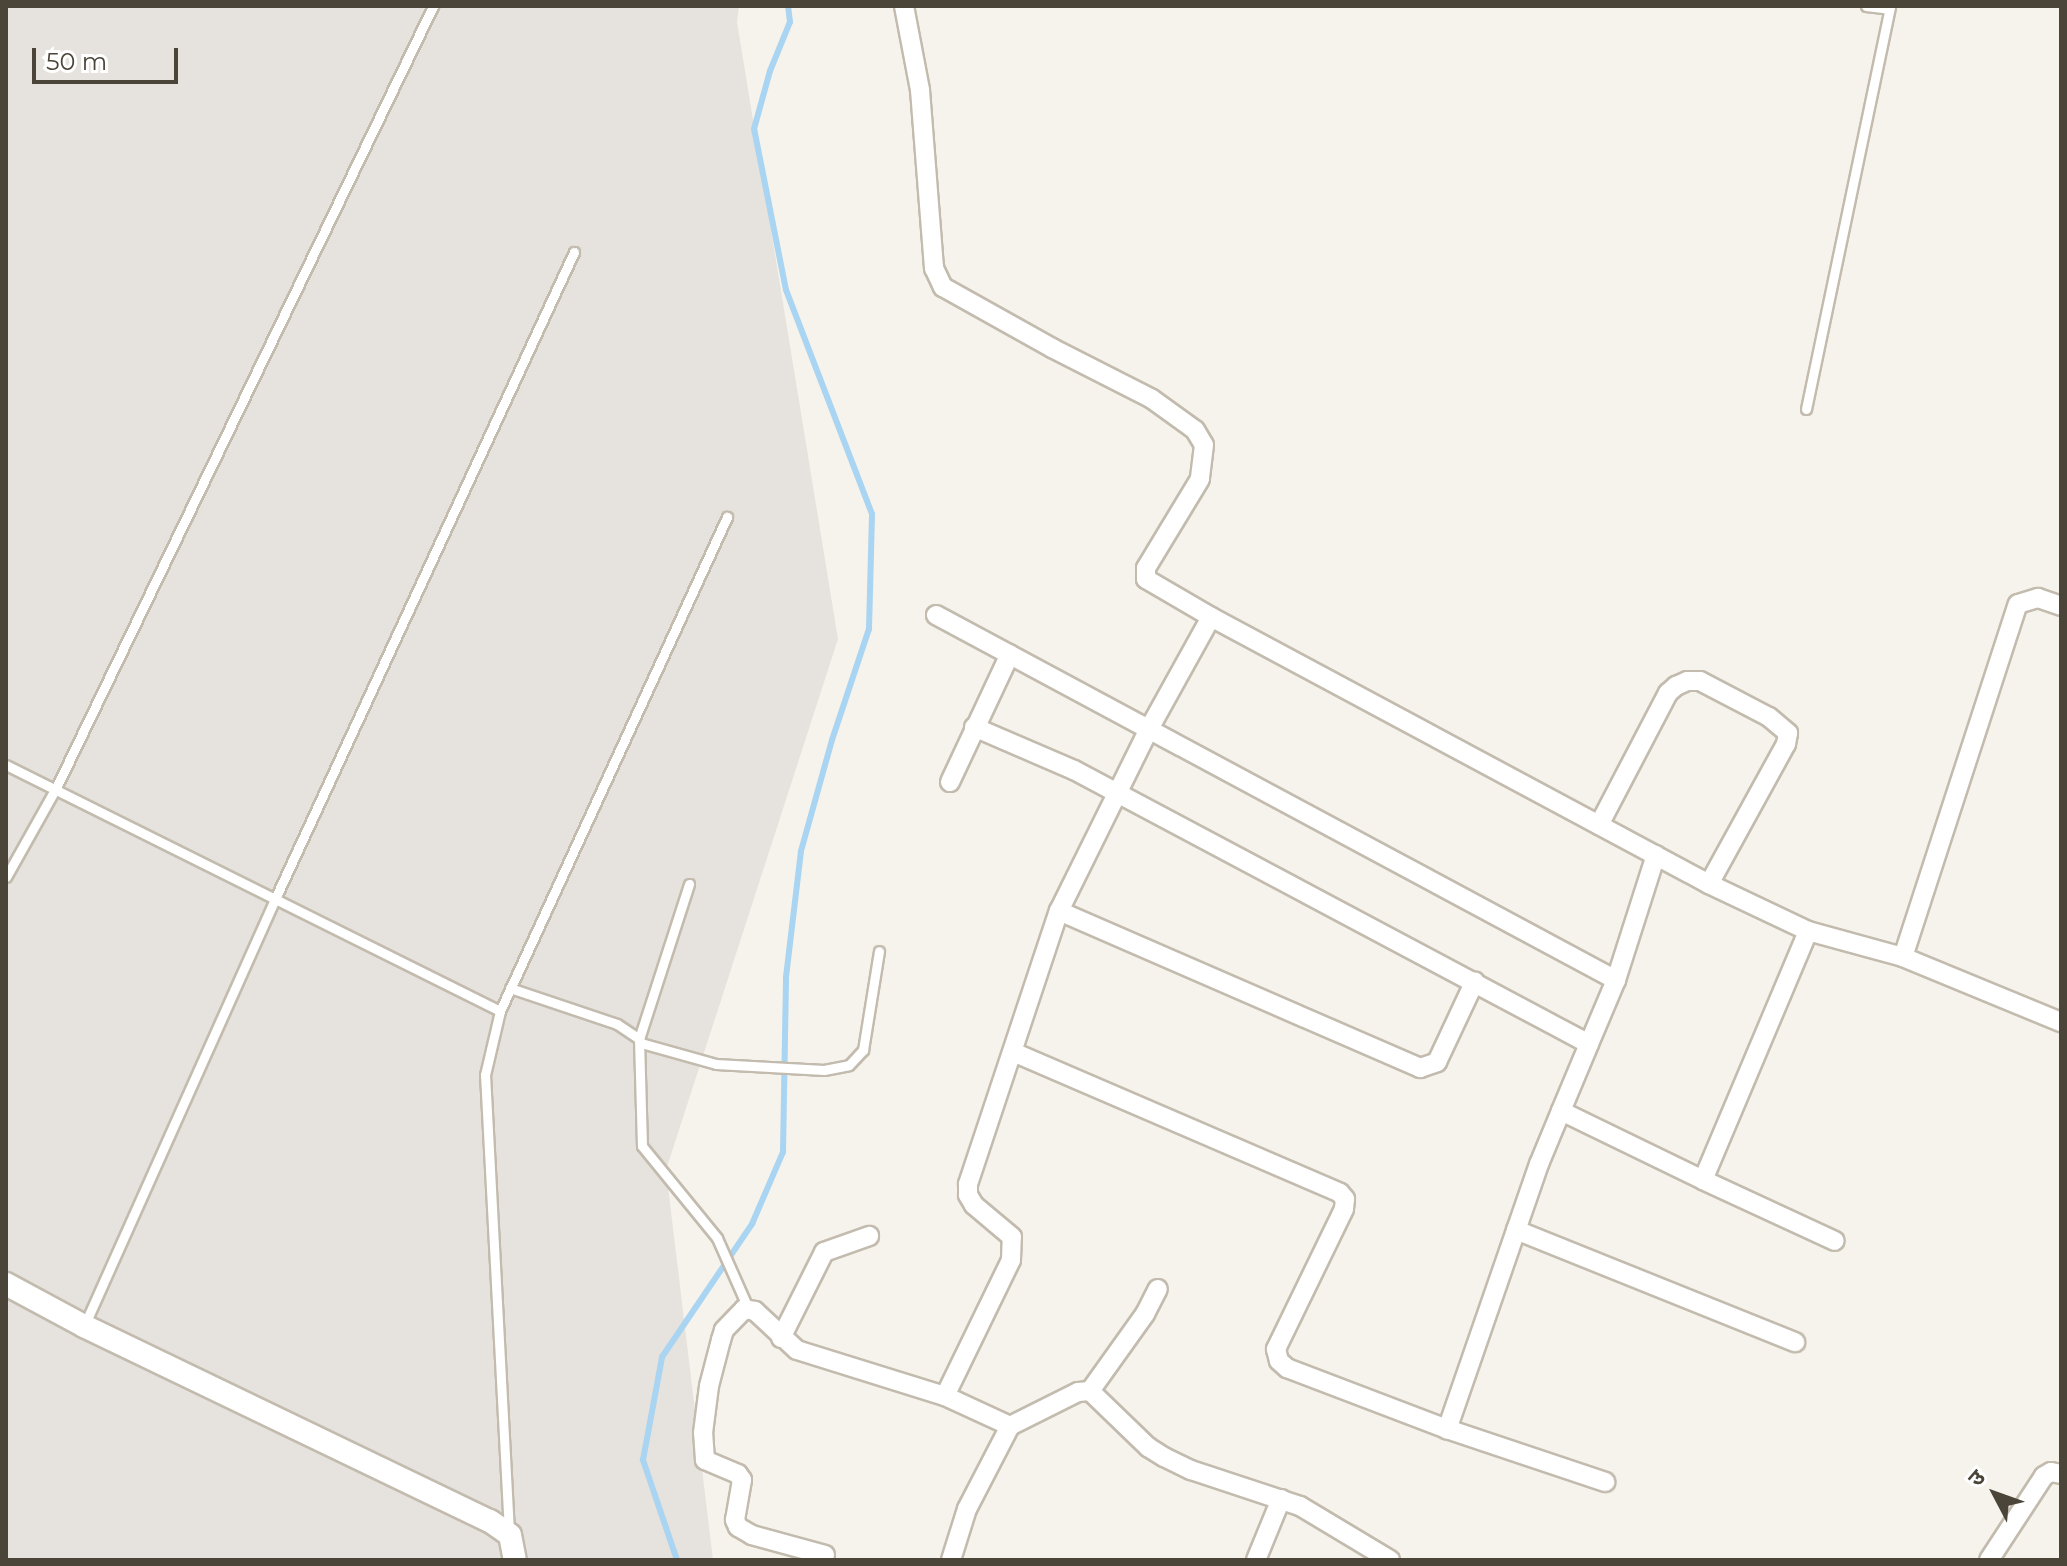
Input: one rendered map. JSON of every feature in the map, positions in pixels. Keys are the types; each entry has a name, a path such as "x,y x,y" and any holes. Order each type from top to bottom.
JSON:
{"street":[{"path":"904,6 920,90 938,278 954,295 1152,399 1195,430 1204,445 1200,479 1146,568 1146,579 1211,617 1709,884 1808,931 1903,957 2061,1022"},
{"path":"1903,957 2018,604 2038,598 2061,606"},
{"path":"936,615 1616,980"},
{"path":"945,1396 1011,1260 1012,1237 974,1205 968,1195 968,1184 1059,911 1149,729 1211,617"},
{"path":"950,782 1010,654"},
{"path":"1599,825 1668,693 1676,686 1687,681 1700,681 1769,717 1788,733 1786,744 1709,884"},
{"path":"974,727 1117,792 1589,1044"},
{"path":"1447,1429 1516,1230 1561,1111 1616,980 1656,855"},
{"path":"1059,911 1420,1068 1437,1062 1475,981"},
{"path":"1703,1180 1808,931"},
{"path":"1013,1052 1340,1193 1345,1199 1344,1209 1276,1349 1279,1361 1287,1368 1447,1429 1605,1482"},
{"path":"1561,1111 1835,1241"},
{"path":"1516,1230 1795,1342"},
{"path":"781,1338 824,1252 869,1236"},
{"path":"6,1284 84,1326 490,1521 510,1535 515,1560"},
{"path":"1090,1391 1145,1314 1158,1289"},
{"path":"825,1555 752,1535 738,1527 735,1520 742,1480 738,1474 715,1467 705,1460 703,1433 721,1340 729,1323 748,1308 781,1338 809,1355 945,1396 1010,1426"},
{"path":"951,1560 967,1509 1010,1426 1078,1392 1090,1391 1148,1447 1164,1457 1191,1470 1300,1506 1390,1560"},
{"path":"1989,1560 2044,1476 2051,1472 2061,1474"},
{"path":"1256,1560 1281,1499"}],"lane":[{"path":"6,877 56,788 433,6"},
{"path":"1806,409 1889,7 1866,6"},
{"path":"84,1326 274,901 574,252"},
{"path":"510,1535 484,1101 485,1075 500,1011 727,517"},
{"path":"6,765 500,1011"},
{"path":"689,884 640,1041 642,1146 721,1247 748,1308"},
{"path":"510,988 617,1024 640,1041 716,1064 824,1070 849,1065 863,1050 879,951"}],"shaded area":[{"path":"6,6 739,6 737,22 838,639 666,1170 713,1560 6,1560"}],"waterway":[{"path":"677,1560 643,1460 662,1357 752,1224 783,1152 786,977 801,851 832,740 869,629 872,514 786,290 754,129 770,71 790,22 788,6"}]}
